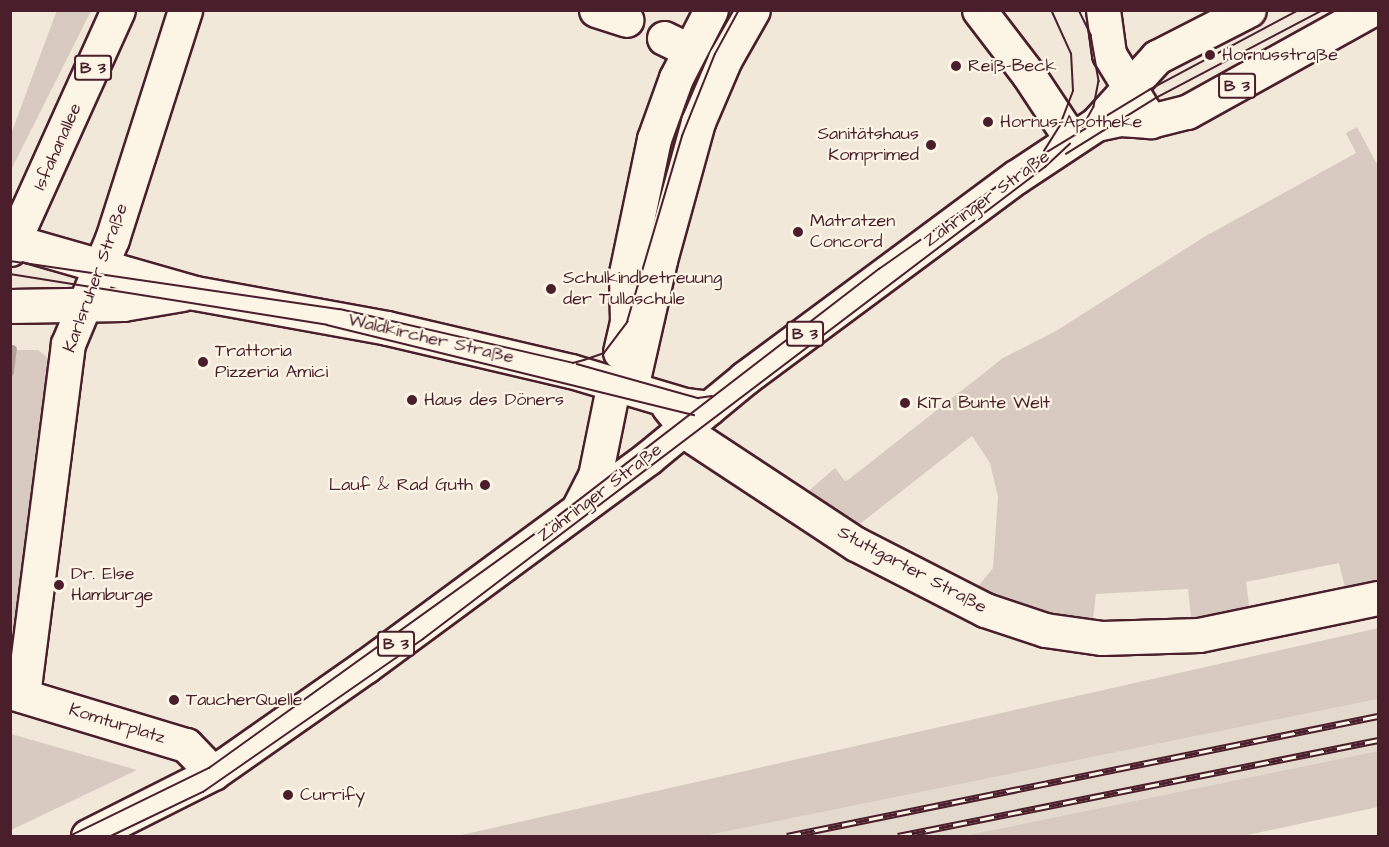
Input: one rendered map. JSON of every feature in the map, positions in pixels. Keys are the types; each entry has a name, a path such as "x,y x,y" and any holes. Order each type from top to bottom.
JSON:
{"main road":[{"name":"Isfahanallee","path":"12,243 118,10"},
{"name":"Karlsruher Straße","path":"17,694 68,344 102,264 185,10"},
{"path":"623,385 627,322 626,273 654,139 677,44 711,10"},
{"path":"576,512 595,476 660,260 698,122 724,59 753,10"},
{"path":"979,10 1028,74 1083,132"},
{"path":"1103,10 1109,54 1127,88 1150,121"},
{"name":"Zähringer Straße","path":"88,837 213,773 576,512 709,408 1083,132 1157,57 1249,10"},
{"name":"Zähringer Straße","path":"1083,132 1120,119 1150,121 1187,112 1371,10"},
{"name":"Waldkircher Straße","path":"12,243 102,264 195,293 387,328 709,408"},
{"name":"Waldkircher Straße","path":"10,306 123,304 152,296 195,293"},
{"path":"664,398 685,428"},
{"name":"Stuttgarter Straße","path":"685,428 856,544 932,585 997,615 1045,630 1102,638 1199,634 1378,598"},
{"name":"Komturplatz","path":"17,694 186,745 213,773"}],"shaded area":[{"path":"57,10 91,11 11,170 11,134"},
{"path":"1357,127 1378,166 1378,586 1346,592 1339,563 1246,582 1250,612 1192,625 1188,589 1096,594 1092,627 976,589 993,568 998,497 990,463 972,436 856,527 804,495 835,468 845,481 848,480 1003,358 1056,331 1204,237 1356,153 1346,133"},
{"path":"11,350 38,350 48,358 11,672"},
{"path":"1378,628 1378,699 704,836 457,836"},
{"path":"1378,699 1378,751 964,836 704,836"},
{"path":"11,734 137,770 11,830"},
{"path":"1378,751 1378,807 1243,836 964,836"}],"waterway":[{"path":"10,372 13,349"}],"tram line":[{"path":"10,261 340,309 573,363 584,360 604,353 627,322 682,136 715,54 739,10"},
{"path":"1044,151 1060,125 1073,91 1071,54 1051,10"},
{"path":"1079,10 1091,35 1099,81 1094,107 1083,127"},
{"path":"70,836 209,768 540,530 879,269 1039,157 1149,90 1299,10"},
{"path":"1066,154 1156,98 1323,10"},
{"path":"111,836 203,792 423,639 1045,167 1070,144"},
{"path":"10,274 327,325 694,415"},
{"path":"577,364 698,398 712,396"}],"railway":[{"path":"787,836 1378,716"},
{"path":"898,836 1378,740"}],"place":[{"name":"Hornusstraße","path":"1210,55"},
{"name":"Reiß-Beck","path":"956,66"},
{"name":"Hornus-Apotheke","path":"988,122"},
{"name":"Sanitätshaus Komprimed","path":"931,145"},
{"name":"Matratzen Concord","path":"798,232"},
{"name":"Schulkindbetreuung der Tullaschule","path":"551,289"},
{"name":"Trattoria Pizzeria Amici","path":"203,362"},
{"name":"Haus des Döners","path":"412,400"},
{"name":"KiTa Bunte Welt","path":"905,403"},
{"name":"Lauf & Rad Guth","path":"485,485"},
{"name":"Dr. Else Hamburge","path":"59,585"},
{"name":"TaucherQuelle","path":"174,700"},
{"name":"Currify","path":"288,795"}]}
